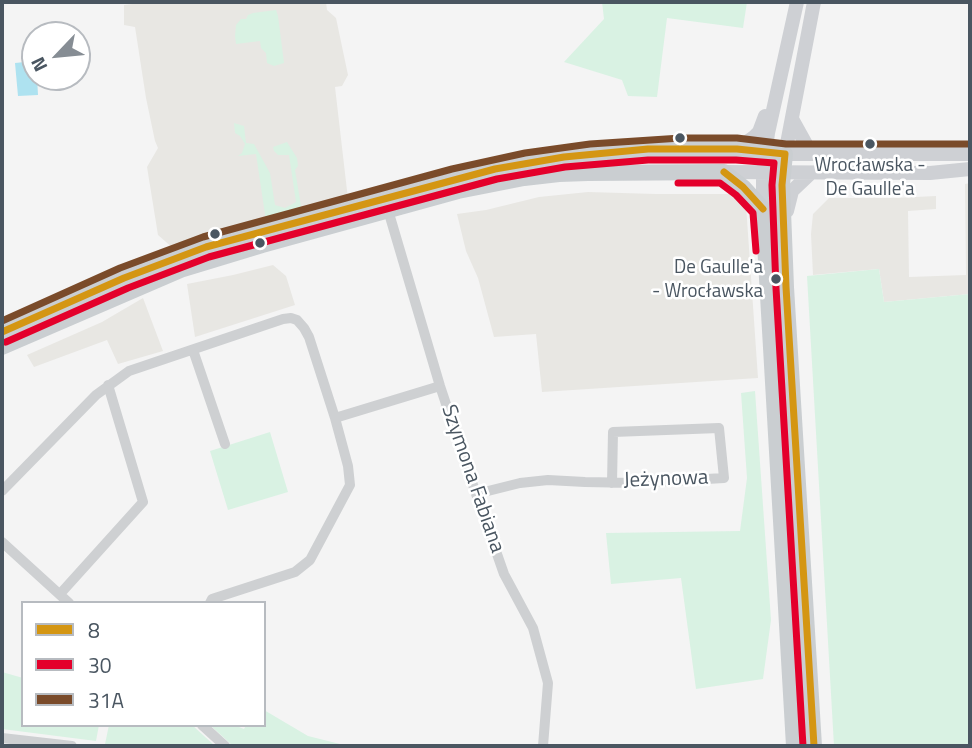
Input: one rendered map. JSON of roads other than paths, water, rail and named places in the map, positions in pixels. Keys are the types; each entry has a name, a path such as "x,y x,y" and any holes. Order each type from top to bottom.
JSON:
{"main road":[{"path":"794,746 763,173 775,96 797,2"},
{"path":"814,2 783,173 814,746"},
{"path":"737,149 759,132 775,96"},
{"path":"792,119 807,146 817,154"},
{"path":"2,332 124,278 206,247 495,169 591,154 648,149 737,149 785,154 970,154"},
{"path":"2,347 183,269 458,191 524,178 588,173 930,173 970,169"},
{"path":"724,173 743,187 763,209"},
{"path":"784,226 790,195 811,173"},
{"path":"774,383 793,382"}],"street":[{"name":"Szymona Fabiana","path":"388,210 440,386 476,494 504,573 533,628 548,683 544,746"},
{"path":"2,491 96,395 130,371 283,319 297,320 309,337 335,418 348,466 350,485 310,560 295,572 212,598 211,601"},
{"path":"193,350 225,444"},
{"path":"60,594 143,502 108,385"},
{"path":"335,418 440,386"},
{"name":"Jeżynowa","path":"476,494 520,483 548,480 612,483 637,483 724,478 719,428 613,432 612,483"},
{"path":"2,542 67,601"},
{"path":"204,727 225,746"},
{"path":"2,738 72,746"}],"water":[{"path":"21,62 21,91 38,91 38,95 18,96 15,63"}],"place":[{"name":"Wrocławska - De Gaulle'a","path":"870,144"},
{"name":"De Gaulle'a - Wrocławska","path":"776,279"}]}
